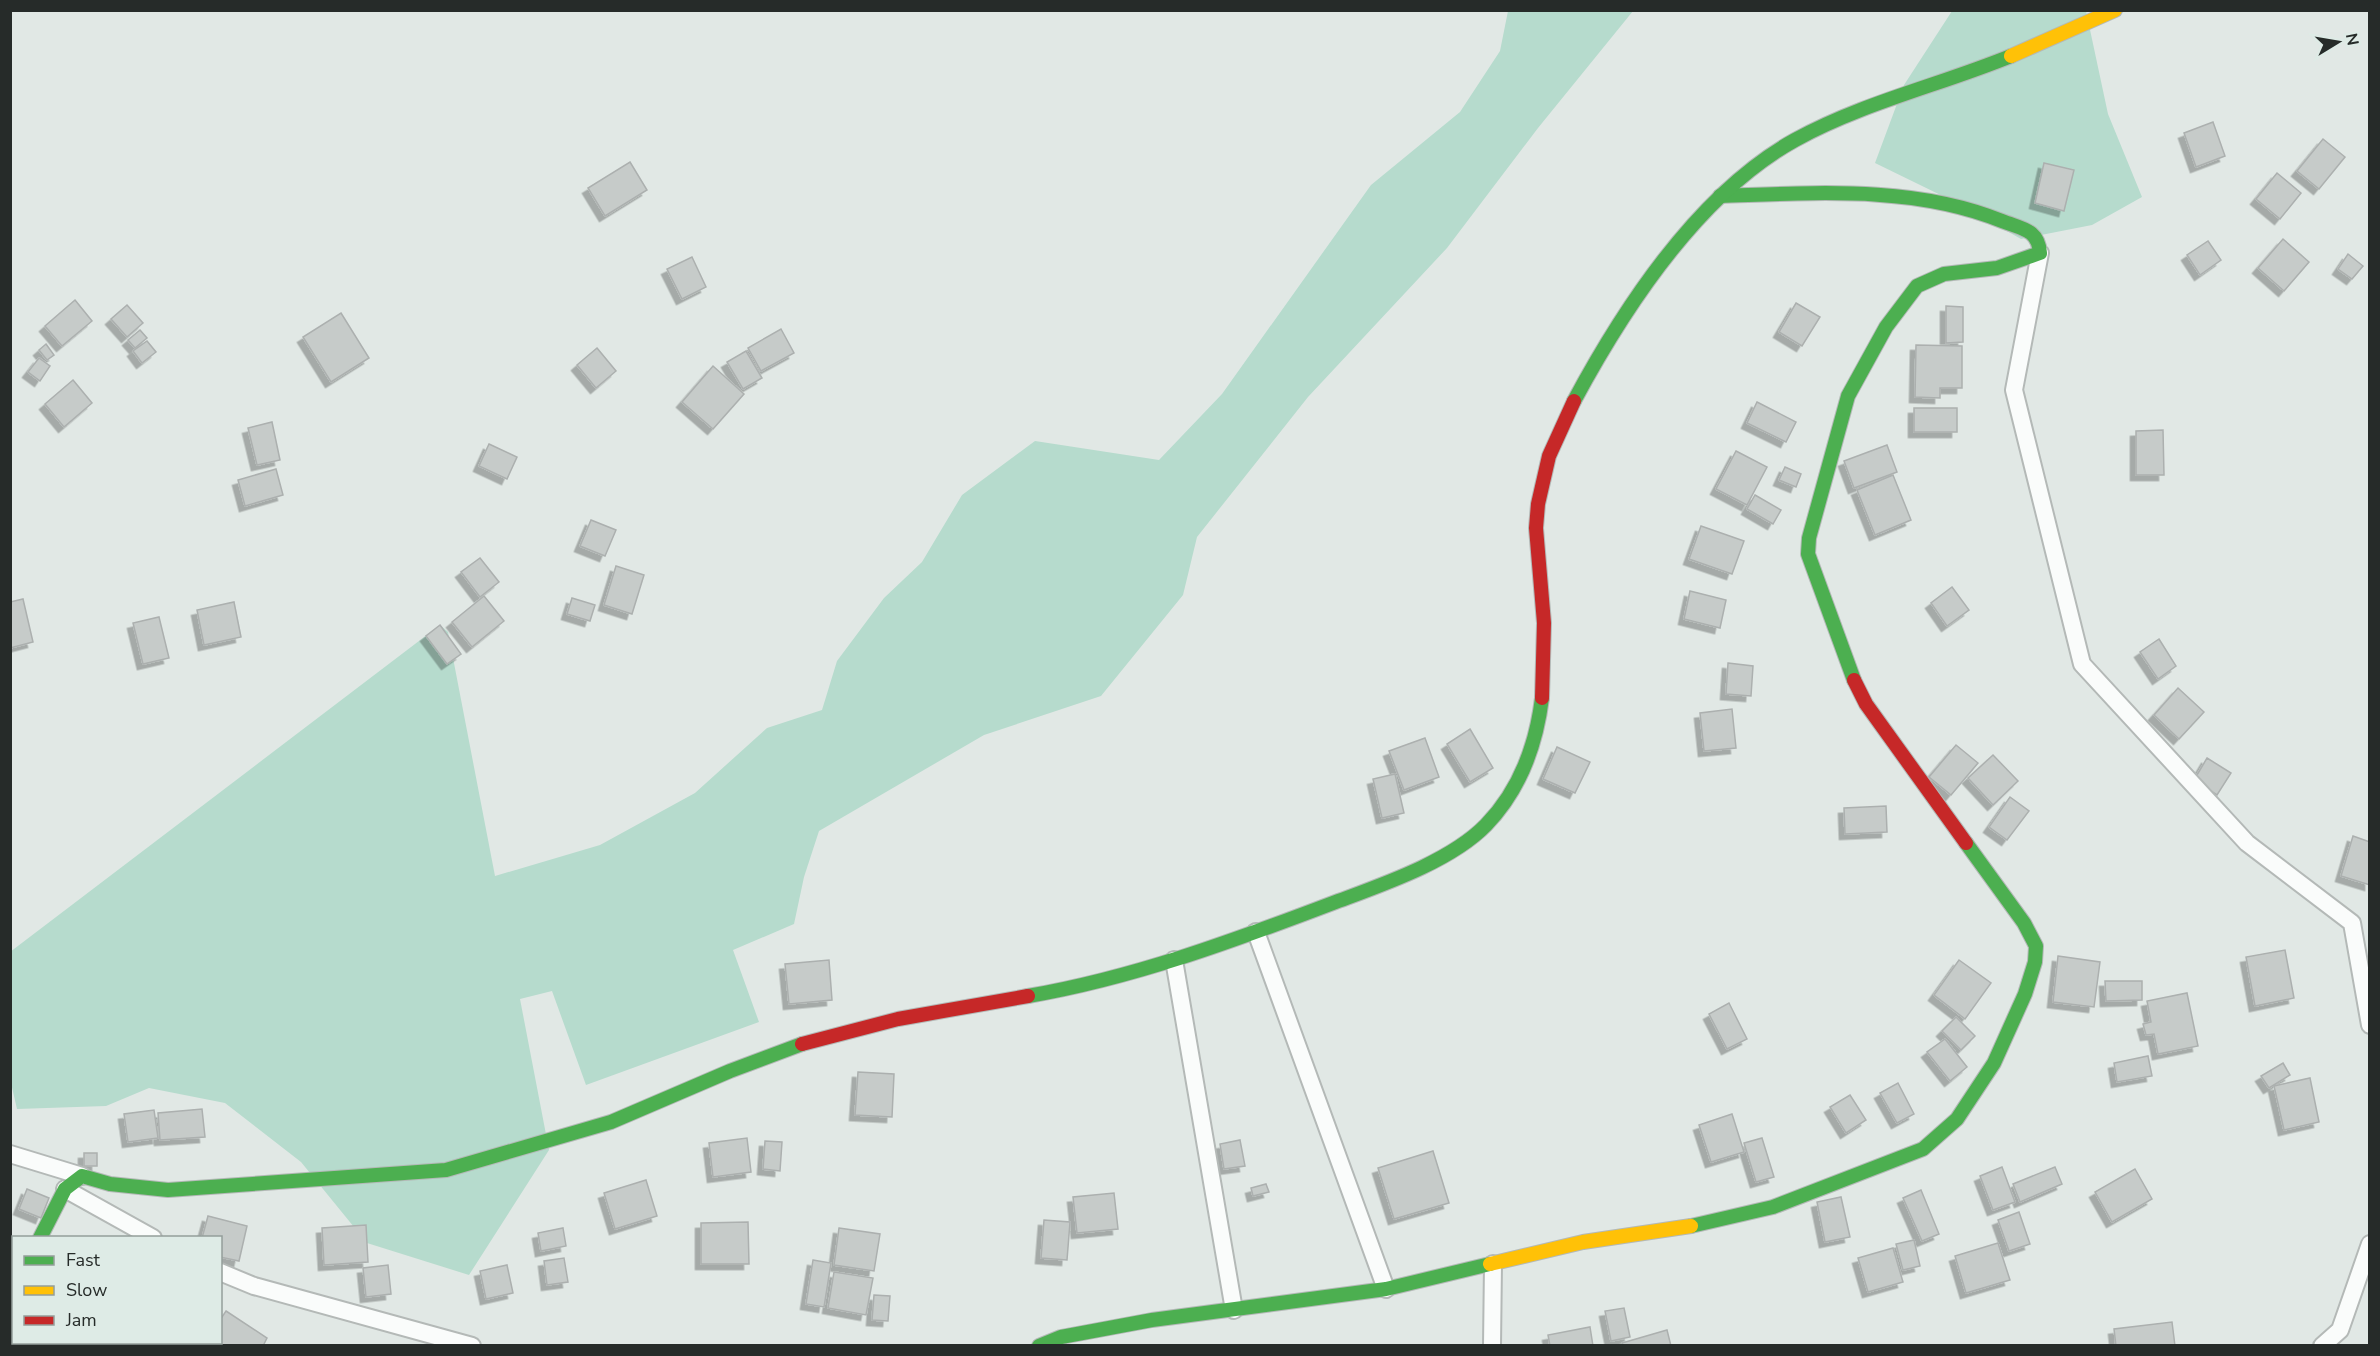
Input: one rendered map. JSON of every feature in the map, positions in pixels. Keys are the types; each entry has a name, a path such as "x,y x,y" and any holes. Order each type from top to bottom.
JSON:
{"street":[{"path":"10,1154 88,1179 124,1185 177,1188 313,1178 408,1175 451,1169 615,1121 685,1088 769,1054 844,1031 1080,986 1174,960 1256,932 1376,886 1463,842 1485,826 1512,794 1530,760 1541,706 1543,602 1536,529 1540,484 1564,425 1596,363 1637,299 1720,196 1758,163 1799,138 1882,104 2049,43 2115,10"},
{"path":"1720,196 1815,193 1888,197 1960,206 2033,233 2039,240 2040,253 2014,390 2082,664 2247,843 2352,923 2370,1025"},
{"path":"1039,1346 1061,1338 1152,1320 1386,1289 1583,1242 1697,1225 1773,1207 1923,1149 1957,1119 1994,1063 2025,994 2035,963 2036,946 2024,923 1866,704 1851,674 1808,554 1809,538 1848,396 1886,327 1917,286 1944,274 1997,268 2040,253"},
{"path":"1256,932 1386,1289"},
{"path":"1174,960 1234,1310"},
{"path":"41,1236 65,1190 82,1176"},
{"path":"65,1190 149,1236"},
{"path":"2322,1346 2340,1330 2370,1244"},
{"path":"1492,1264 1492,1346"},
{"path":"222,1273 254,1286 472,1346"}],"green space":[{"path":"1508,11 1633,11 1538,128 1447,248 1308,397 1197,537 1183,595 1101,696 984,735 819,831 804,877 794,924 733,950 759,1022 586,1085 552,991 520,999 549,1150 469,1275 367,1243 301,1162 225,1103 149,1088 106,1106 17,1109 11,1083 10,952 440,625 448,632 495,876 600,845 695,793 767,728 822,710 837,661 884,598 922,562 962,495 1035,441 1159,460 1222,394 1371,185 1460,112 1500,51"},
{"path":"1952,11 2086,11 2108,114 2142,197 2092,225 2021,239 1959,204 1875,163 1904,85"}],"building":[{"path":"2213,122 2225,156 2196,167 2184,133"},
{"path":"2323,139 2345,157 2319,189 2297,171"},
{"path":"630,162 647,190 605,216 588,188"},
{"path":"2044,163 2074,170 2064,211 2035,203"},
{"path":"2277,173 2301,193 2280,219 2256,199"},
{"path":"2283,239 2309,262 2284,291 2258,268"},
{"path":"2208,241 2221,260 2200,275 2187,255"},
{"path":"2348,254 2363,266 2352,279 2338,269"},
{"path":"692,257 706,287 682,299 667,269"},
{"path":"75,300 92,321 62,346 45,326"},
{"path":"1796,303 1820,317 1802,346 1779,332"},
{"path":"127,305 143,323 127,337 111,319"},
{"path":"1946,306 1963,307 1963,342 1946,343"},
{"path":"341,313 369,358 331,382 303,337"},
{"path":"781,329 794,353 761,371 748,348"},
{"path":"140,330 147,338 135,348 128,340"},
{"path":"147,341 156,352 142,363 133,351"},
{"path":"46,344 54,355 47,360 39,350"},
{"path":"1916,345 1962,346 1962,388 1940,388 1940,398 1915,397"},
{"path":"597,348 616,371 596,388 577,365"},
{"path":"746,351 762,378 743,389 727,362"},
{"path":"39,358 50,366 40,381 28,372"},
{"path":"713,366 744,394 713,429 682,402"},
{"path":"73,380 92,403 64,427 45,404"},
{"path":"1757,402 1796,422 1786,442 1747,423"},
{"path":"1914,408 1957,408 1957,432 1914,432"},
{"path":"272,422 280,460 257,465 248,428"},
{"path":"2163,430 2164,475 2136,475 2136,431"},
{"path":"489,444 517,457 507,479 479,466"},
{"path":"1887,445 1897,472 1854,488 1844,461"},
{"path":"1736,451 1767,467 1747,505 1716,489"},
{"path":"1785,467 1801,474 1796,487 1779,480"},
{"path":"276,469 283,495 245,506 238,480"},
{"path":"1893,475 1911,520 1875,535 1857,490"},
{"path":"1755,495 1781,510 1773,524 1747,509"},
{"path":"591,520 616,530 605,556 580,546"},
{"path":"1701,526 1744,541 1732,574 1689,559"},
{"path":"480,558 499,582 480,597 461,572"},
{"path":"616,566 644,575 632,614 604,605"},
{"path":"1952,587 1969,610 1947,626 1931,603"},
{"path":"1690,591 1726,600 1720,628 1684,619"},
{"path":"484,596 504,621 472,647 452,622"},
{"path":"572,598 595,605 590,621 567,614"},
{"path":"23,599 33,642 10,648 10,602"},
{"path":"234,602 241,637 204,645 197,610"},
{"path":"159,617 169,658 143,664 133,623"},
{"path":"440,625 461,654 447,664 426,636"},
{"path":"2159,639 2176,666 2158,679 2140,652"},
{"path":"1728,663 1753,666 1751,696 1726,694"},
{"path":"2178,688 2204,712 2179,739 2154,715"},
{"path":"1732,709 1736,748 1704,751 1700,713"},
{"path":"1470,729 1493,768 1470,782 1447,744"},
{"path":"1425,738 1439,777 1404,790 1389,751"},
{"path":"1956,745 1978,763 1951,795 1929,777"},
{"path":"1557,747 1590,762 1575,793 1543,779"},
{"path":"1993,755 2018,781 1993,805 1968,778"},
{"path":"2207,758 2231,773 2217,795 2194,780"},
{"path":"1395,774 1404,813 1382,818 1373,779"},
{"path":"2010,797 2029,811 2007,840 1989,827"},
{"path":"1886,806 1887,832 1845,834 1844,808"},
{"path":"2353,836 2370,842 2370,885 2341,876"},
{"path":"2285,950 2294,998 2255,1006 2246,957"},
{"path":"2058,956 2100,962 2094,1007 2053,1002"},
{"path":"829,960 832,1000 789,1004 785,964"},
{"path":"1959,960 1991,983 1965,1019 1934,995"},
{"path":"2105,981 2142,981 2142,1000 2106,1001"},
{"path":"2187,993 2198,1046 2158,1054 2154,1034 2146,1035 2143,1024 2151,1022 2147,1001"},
{"path":"1729,1003 1747,1039 1727,1049 1709,1014"},
{"path":"1956,1017 1975,1036 1961,1050 1942,1031"},
{"path":"1945,1039 1967,1067 1950,1081 1927,1052"},
{"path":"2148,1056 2152,1076 2117,1082 2114,1063"},
{"path":"2283,1063 2290,1075 2269,1088 2261,1076"},
{"path":"858,1072 894,1074 892,1117 855,1115"},
{"path":"2310,1078 2319,1122 2284,1130 2274,1086"},
{"path":"1898,1083 1914,1114 1897,1123 1880,1093"},
{"path":"1850,1095 1866,1120 1846,1133 1830,1107"},
{"path":"202,1109 205,1137 160,1140 158,1113"},
{"path":"154,1110 158,1138 128,1142 124,1114"},
{"path":"1732,1114 1744,1152 1711,1162 1699,1125"},
{"path":"747,1138 751,1172 713,1177 709,1143"},
{"path":"1762,1138 1774,1177 1756,1182 1744,1143"},
{"path":"1240,1140 1245,1166 1224,1169 1220,1144"},
{"path":"765,1141 782,1142 780,1171 763,1169"},
{"path":"1433,1151 1449,1203 1394,1219 1378,1168"},
{"path":"84,1153 97,1153 97,1166 84,1166"},
{"path":"2002,1167 2015,1202 1993,1210 1980,1176"},
{"path":"2055,1167 2062,1184 2020,1202 2013,1184"},
{"path":"2135,1169 2152,1199 2112,1222 2095,1192"},
{"path":"646,1180 657,1216 615,1229 604,1193"},
{"path":"1266,1184 1269,1192 1253,1196 1251,1188"},
{"path":"27,1189 49,1198 41,1218 19,1209"},
{"path":"1921,1190 1939,1234 1922,1241 1903,1198"},
{"path":"1114,1193 1118,1229 1077,1233 1073,1197"},
{"path":"1841,1197 1850,1237 1825,1242 1817,1202"},
{"path":"2019,1212 2030,1244 2009,1251 1998,1220"},
{"path":"208,1216 247,1226 239,1261 222,1257 222,1236 203,1236"},
{"path":"1044,1220 1070,1222 1067,1260 1041,1258"},
{"path":"748,1222 749,1264 701,1264 701,1223"},
{"path":"366,1225 368,1262 324,1265 322,1228"},
{"path":"563,1228 566,1246 541,1251 538,1233"},
{"path":"839,1228 880,1234 874,1271 834,1265"},
{"path":"1914,1240 1920,1266 1903,1270 1896,1244"},
{"path":"1998,1243 2010,1280 1966,1293 1955,1256"},
{"path":"1893,1248 1903,1282 1868,1292 1858,1258"},
{"path":"564,1258 568,1282 547,1285 544,1261"},
{"path":"813,1260 831,1263 824,1307 806,1304"},
{"path":"388,1265 391,1294 366,1297 363,1268"},
{"path":"507,1265 513,1293 486,1299 480,1271"},
{"path":"834,1272 873,1278 866,1315 828,1308"},
{"path":"874,1295 890,1296 888,1321 872,1320"},
{"path":"1624,1308 1630,1337 1611,1341 1605,1311"},
{"path":"226,1311 267,1338 263,1346 204,1346 205,1344 222,1344 222,1317"},
{"path":"2172,1322 2175,1346 2116,1346 2114,1329"},
{"path":"1590,1327 1593,1346 1550,1346 1548,1335"},
{"path":"1667,1330 1671,1346 1623,1346 1622,1343"}],"traffic: fast":[{"path":"1574,401 1617,328 1668,255 1696,221 1727,190 1760,163 1795,140 1847,115 2011,56"},
{"path":"1720,196 1827,193 1899,196 1934,201 1968,209 2022,228 2032,234 2039,245 2040,253 1997,268 1944,274 1917,286 1886,327 1848,396 1809,538 1808,554 1854,680"},
{"path":"1028,996 1144,969 1220,944 1393,880 1454,850 1486,825 1517,782 1531,750 1542,698"},
{"path":"1691,1226 1773,1207 1923,1149 1957,1119 1994,1063 2025,994 2035,962 2036,946 2024,923 1966,843"},
{"path":"41,1236 65,1189 82,1176 110,1184 168,1190 446,1170 611,1122 730,1071 802,1044"},
{"path":"1039,1346 1061,1337 1152,1320 1386,1289 1490,1264"}],"traffic: slow":[{"path":"2011,56 2115,10"},
{"path":"1490,1264 1583,1242 1691,1226"},
{"path":"10,1297 12,1294"}],"traffic: jam":[{"path":"1542,698 1544,623 1536,528 1538,504 1549,456 1574,401"},
{"path":"1854,680 1866,704 1966,843"},
{"path":"802,1044 898,1019 1028,996"}]}
